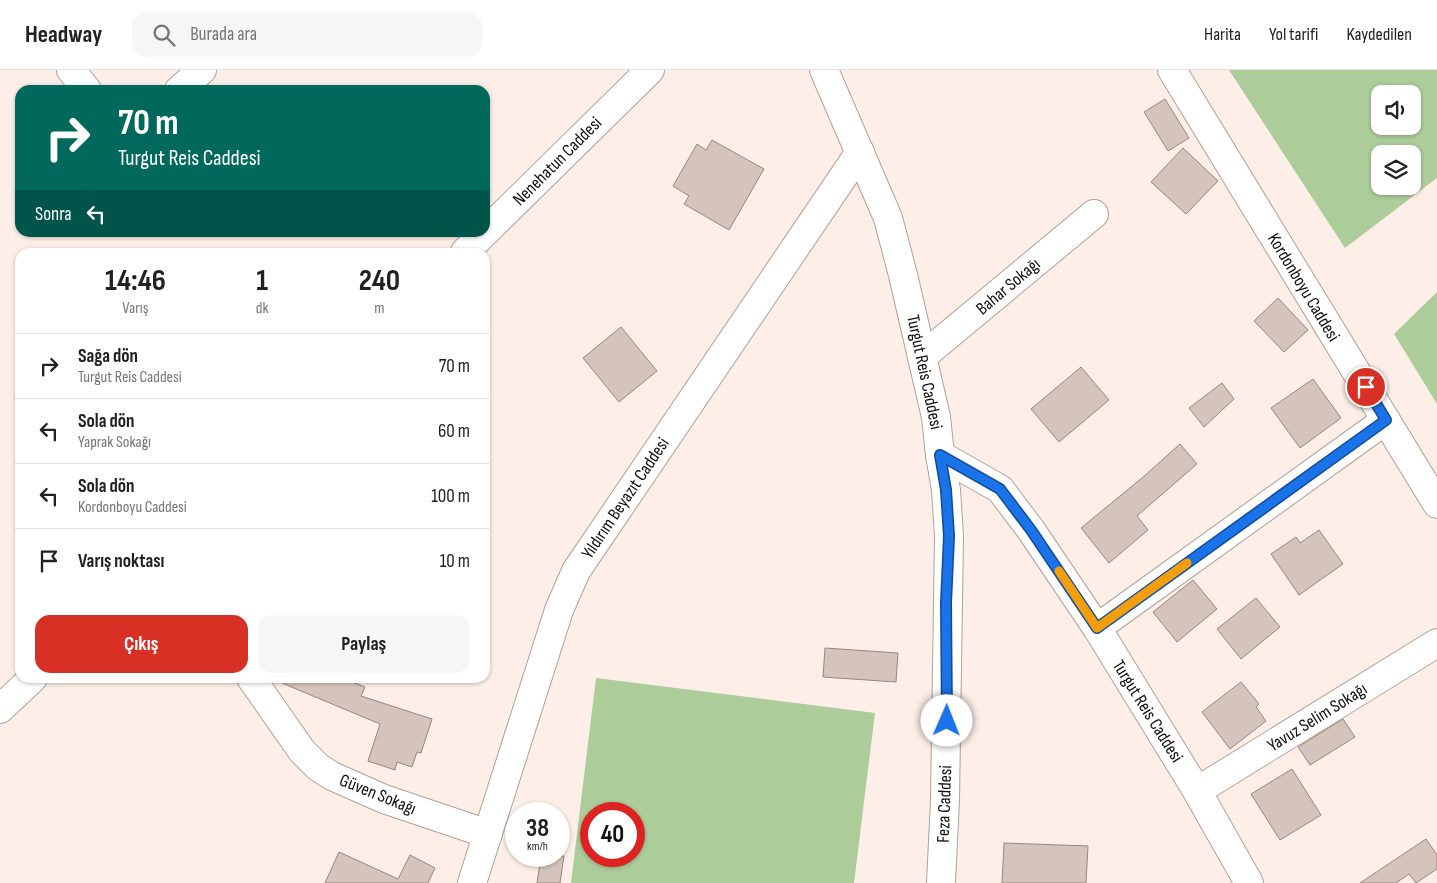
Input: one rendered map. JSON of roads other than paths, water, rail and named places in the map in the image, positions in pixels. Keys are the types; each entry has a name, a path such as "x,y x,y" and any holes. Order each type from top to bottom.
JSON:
{"street":[{"path":"71,70 83,85"},
{"path":"185,85 202,70"},
{"name":"Nenehatun Caddesi","path":"490,227 650,70"},
{"name":"Turgut Reis Caddesi","path":"824,70 893,234 936,417 940,455 1000,489 1031,530 1097,628 1197,791 1249,883"},
{"name":"Kordonboyu Caddesi","path":"1172,70 1437,504"},
{"name":"Yıldırım Beyazıt Caddesi","path":"472,883 559,610 576,571 860,152"},
{"name":"Bahar Sokağı","path":"922,357 1094,214"},
{"name":"Nenehatun Caddesi","path":"469,248 480,237"},
{"path":"1097,628 1386,420"},
{"name":"Feza Caddesi","path":"940,455 946,490 949,536 946,603 948,681 942,883"},
{"name":"Yavuz Selim Sokağı","path":"1197,791 1437,643"},
{"path":"0,709 28,683"},
{"name":"Güven Sokağı","path":"254,683 302,751 318,767 332,776 384,799 488,834"}]}
